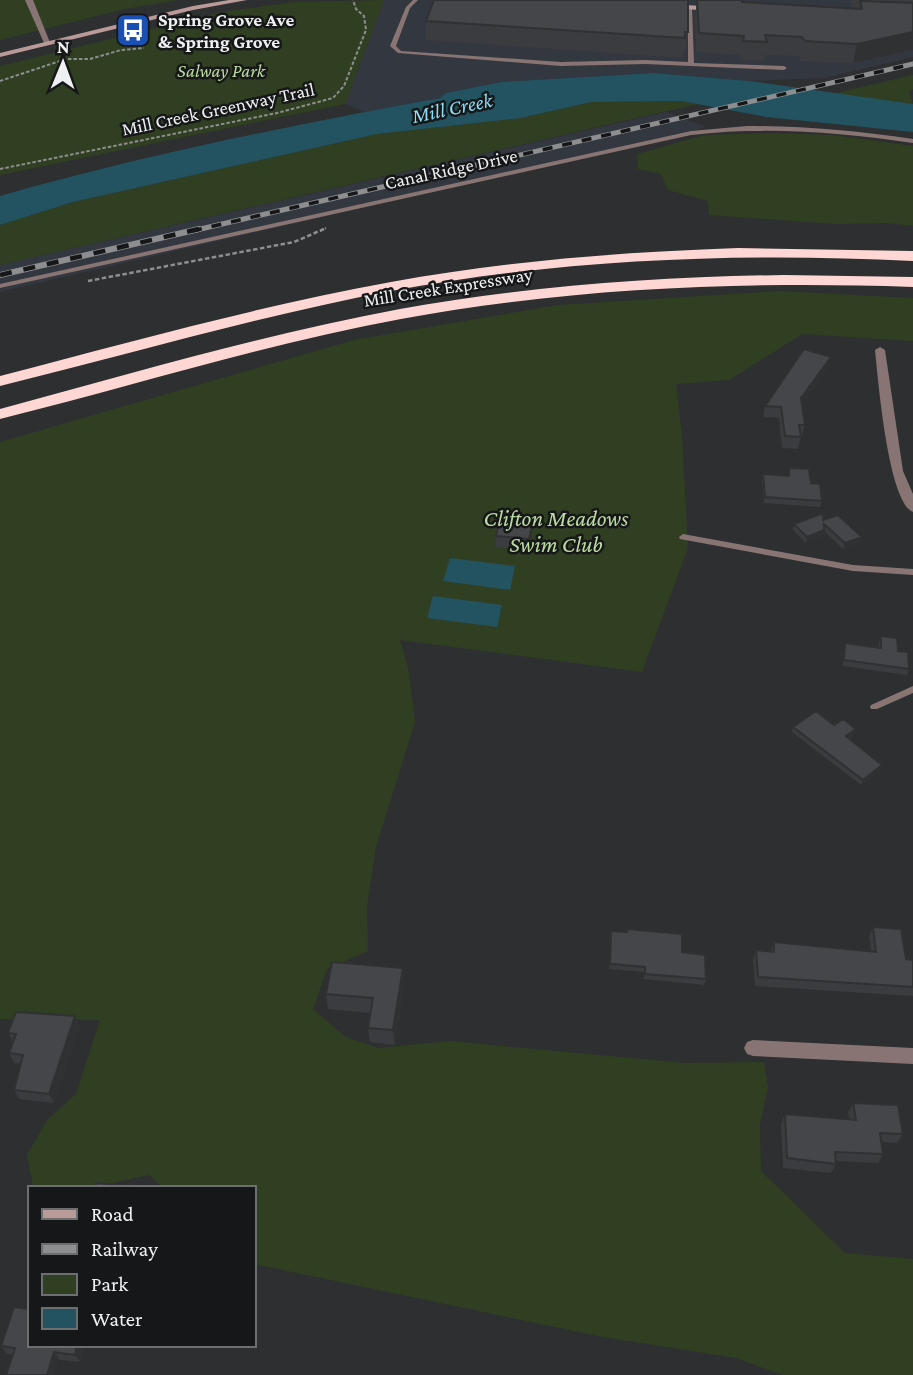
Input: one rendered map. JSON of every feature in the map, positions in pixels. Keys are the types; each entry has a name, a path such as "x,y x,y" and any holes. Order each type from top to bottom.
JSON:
{"highway":[{"path":"691,254 750,242 913,243"},
{"name":"Mill Creek Expressway","path":"0,381 258,315 393,287 526,267 691,254 772,252 913,256"},
{"name":"Mill Creek Expressway","path":"0,414 295,337 360,322 462,305 571,290 691,282 830,279 913,282"}],"main road":[{"path":"0,55 193,8 243,0"},
{"path":"664,3 730,10"}],"street":[{"path":"29,0 48,43"},
{"path":"880,350 897,471 913,508"},
{"path":"753,1048 913,1056"}],"lane":[{"path":"416,0 408,7 393,46 400,52 561,64 784,68"},
{"path":"690,7 691,65"},
{"name":"Canal Ridge Drive","path":"0,286 691,133 754,128 814,129 913,141"},
{"path":"683,537 853,568 913,572"},
{"path":"874,707 913,689"}],"path":[{"name":"Mill Creek Greenway Trail","path":"0,169 277,113 333,98 344,86 366,30 364,16 356,9 353,0"},
{"path":"0,81 66,60 90,59 121,50 144,48"}],"shaded area":[{"path":"384,0 913,0 913,57 825,78 749,81 654,73 501,82 446,93 440,98 364,112 345,104"},
{"path":"666,112 707,127 0,292 0,265"}],"green space":[{"path":"0,0 179,0 125,9 0,40"},
{"name":"Salway Park","path":"384,0 345,104 0,175 0,66 221,12 294,2"},
{"path":"913,75 913,89 909,91 913,104 832,94"},
{"path":"681,101 698,104 0,265 0,225 73,202 377,134 521,118 591,102"},
{"path":"704,135 833,135 913,146 913,226 887,223 836,224 709,215 708,201 668,190 661,174 638,169 637,154"},
{"name":"Clifton Meadows Swim Club","path":"779,291 913,298 913,341 802,334 729,380 676,384 682,434 688,548 642,672 400,640 409,672 415,722 376,847 367,906 368,951 327,969 313,1009 346,1037 378,1048 450,1041 684,1063 764,1062 768,1087 760,1124 761,1171 845,1253 913,1259 913,1375 783,1375 736,1358 603,1337 256,1264 256,1186 162,1186 149,1175 100,1186 33,1186 27,1155 47,1120 76,1094 100,1020 0,1019 0,442 354,340 558,305"}],"water":[{"name":"Mill Creek","path":"654,73 749,81 913,104 913,132 766,117 681,101 591,102 521,118 377,134 73,202 0,225 0,196 164,154 440,98 446,93 501,82"},
{"path":"450,558 515,566 510,590 443,581"},
{"path":"433,596 502,605 497,627 427,618"}],"building":[{"path":"434,0 688,0 688,32 685,32 685,38 426,21"},
{"path":"697,0 742,0 862,9 860,1 913,3 913,32 857,44 765,35 767,42 743,41 744,36 699,33"},
{"path":"804,349 831,357 801,398 805,425 799,425 801,437 785,436 781,407 765,406"},
{"path":"789,468 809,469 811,483 820,484 822,501 765,497 763,474 789,476"},
{"path":"823,513 823,520 838,515 862,537 845,543 824,524 824,530 807,537 794,524"},
{"path":"500,517 533,520 529,539 496,536"},
{"path":"881,636 897,638 898,651 908,652 909,669 844,660 845,643 881,648"},
{"path":"816,711 834,725 843,719 856,729 846,736 882,765 863,780 793,727"},
{"path":"873,927 901,929 906,959 913,960 913,987 758,977 756,950 774,952 774,942 876,952"},
{"path":"627,929 682,934 682,952 705,955 706,979 645,974 645,967 610,964 611,931 627,932"},
{"path":"332,962 403,968 393,1030 368,1028 373,998 326,994"},
{"path":"16,1012 75,1016 49,1094 14,1090 23,1055 9,1053 16,1034 8,1033"},
{"path":"853,1103 898,1105 903,1134 880,1133 883,1154 835,1152 836,1164 787,1158 785,1114 856,1120"},
{"path":"96,1183 137,1186 95,1186"},
{"path":"28,1306 28,1347 77,1347 75,1355 54,1352 47,1375 6,1375 15,1348 1,1346 14,1307 27,1309"}],"railway":[{"path":"192,231 913,64"},
{"path":"0,275 199,229"}],"place":[{"name":"Spring Grove Ave & Spring Grove","path":"133,30"}]}
